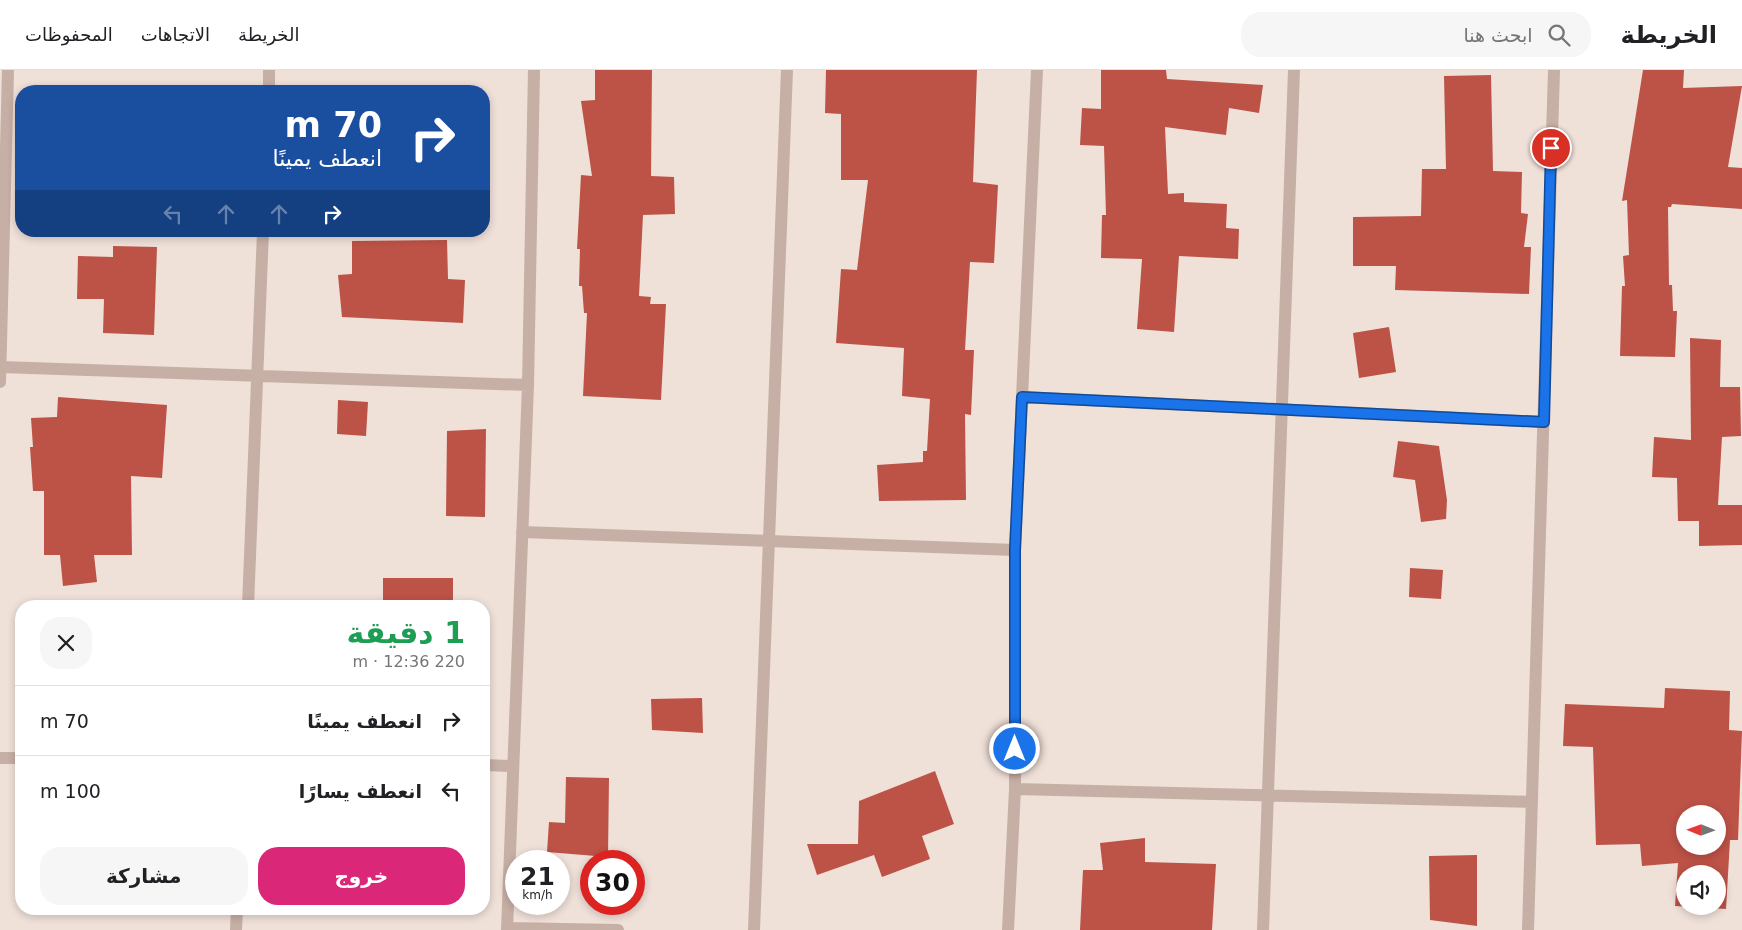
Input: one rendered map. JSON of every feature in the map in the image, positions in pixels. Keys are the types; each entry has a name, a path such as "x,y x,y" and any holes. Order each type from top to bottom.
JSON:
{"street":[{"path":"0,382 8,70"},
{"path":"269,85 270,70"},
{"path":"534,70 528,385 507,929 618,930"},
{"path":"754,930 788,70"},
{"path":"1008,930 1015,789 1015,550 1037,70"},
{"path":"1263,930 1294,70"},
{"path":"1528,930 1554,70"},
{"path":"248,600 263,237"},
{"path":"1,367 528,385"},
{"path":"1022,397 1544,422"},
{"path":"522,532 1015,550"},
{"path":"0,758 15,758"},
{"path":"490,765 513,766"},
{"path":"1015,789 1532,802"},
{"path":"236,930 237,915"}],"building":[{"path":"595,70 652,70 651,176 674,177 675,214 643,215 639,296 651,297 650,304 666,304 661,400 583,396 587,313 584,313 582,286 579,286 580,249 577,249 581,175 592,176 581,101 595,100"},
{"path":"826,70 977,70 973,182 998,185 994,263 970,262 965,350 974,350 971,415 965,414 966,500 879,501 877,465 923,462 923,451 927,451 930,399 902,396 904,348 836,343 841,269 857,270 868,180 841,180 841,114 825,113"},
{"path":"1101,70 1166,70 1167,79 1263,85 1259,113 1229,108 1226,135 1165,127 1168,194 1184,193 1184,202 1227,204 1226,228 1239,229 1238,259 1179,256 1174,332 1137,329 1142,259 1101,258 1102,215 1106,215 1104,146 1080,145 1082,108 1101,109"},
{"path":"1643,70 1684,70 1683,88 1742,86 1728,167 1742,168 1742,209 1672,204 1671,207 1668,207 1669,285 1672,285 1673,311 1677,311 1675,357 1620,356 1622,286 1625,286 1623,256 1629,255 1627,200 1622,201"},
{"path":"1491,75 1493,171 1522,172 1521,213 1528,214 1524,247 1531,247 1529,294 1395,290 1396,266 1353,266 1353,217 1421,216 1422,169 1446,169 1444,76"},
{"path":"447,240 448,279 465,280 463,323 342,317 338,275 352,274 352,241"},
{"path":"113,246 157,247 154,335 103,333 104,299 77,299 78,256 113,257"},
{"path":"1389,327 1396,372 1359,378 1353,333"},
{"path":"1690,338 1721,340 1720,387 1740,387 1741,436 1722,437 1718,505 1742,505 1742,545 1699,546 1699,521 1678,521 1677,478 1652,477 1654,437 1691,440"},
{"path":"58,397 167,405 162,478 131,476 132,555 94,555 97,582 63,586 60,555 44,555 44,491 33,491 30,447 33,447 31,418 57,417"},
{"path":"338,400 368,402 366,436 337,434"},
{"path":"486,429 485,517 446,516 447,431"},
{"path":"1398,441 1439,446 1447,500 1446,519 1421,522 1415,480 1393,477"},
{"path":"1410,568 1443,570 1441,599 1409,597"},
{"path":"383,578 453,578 453,600 383,600"},
{"path":"1665,688 1730,691 1729,730 1742,731 1738,840 1730,840 1726,909 1726,865 1678,865 1678,863 1642,866 1640,844 1596,845 1593,747 1563,746 1565,704 1664,708"},
{"path":"702,698 703,733 652,730 651,699"},
{"path":"935,771 954,824 922,836 930,859 882,877 874,855 817,875 807,844 858,844 859,801"},
{"path":"566,777 609,778 608,850 580,850 580,855 570,854 570,850 547,850 549,822 565,823"},
{"path":"1145,838 1145,862 1216,864 1212,930 1080,930 1083,870 1103,870 1100,843"},
{"path":"1477,855 1477,926 1430,920 1429,856"}],"route":[{"path":"1015,749 1015,550 1022,397 1544,422 1551,148"}]}
